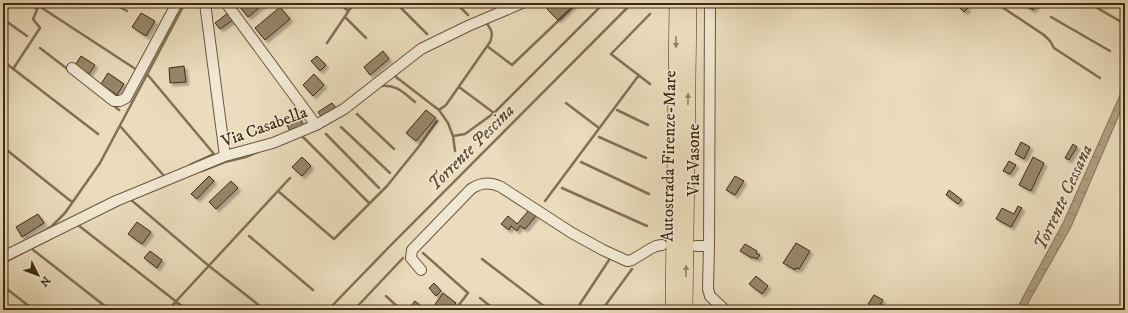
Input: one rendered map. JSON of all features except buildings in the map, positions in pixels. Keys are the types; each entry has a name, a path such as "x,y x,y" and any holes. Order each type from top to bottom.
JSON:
{"highway":[{"name":"Autostrada Firenze-Mare","path":"673,310 677,3"},
{"name":"Autostrada Firenze-Mare","path":"685,310 689,3"}],"street":[{"path":"72,68 114,101 120,101 126,98 176,3"},
{"path":"205,3 225,156"},
{"path":"226,3 316,125"},
{"name":"Via Casabella","path":"3,258 116,201 225,156 273,143 316,125 344,109 421,49 468,26 522,3"},
{"name":"Via Vasone","path":"710,3 708,293 725,310"},
{"path":"421,270 412,258 412,250 471,189 486,183 501,187 572,233 627,261 632,260 656,246 662,245"},
{"path":"696,246 709,246"}],"water":[{"path":"1125,84 1125,101 1071,227 1024,310 1016,310 1063,223"}],"waterway":[{"path":"29,3 37,9"},
{"path":"13,69 40,28 33,19 40,3"},
{"path":"112,3 127,11"},
{"path":"37,235 52,226 65,213 100,163 185,3"},
{"path":"236,8 240,3"},
{"path":"339,3 348,11"},
{"path":"327,43 354,3"},
{"path":"396,3 427,34"},
{"path":"456,3 468,15"},
{"path":"487,46 512,65 577,3"},
{"path":"453,136 465,134 494,113 604,3"},
{"name":"Torrente Pescina","path":"328,310 632,3"},
{"path":"996,3 1044,35 1054,48 1100,78"},
{"path":"1089,3 1123,23"},
{"path":"39,6 137,70"},
{"path":"650,14 611,54 650,84"},
{"path":"345,17 366,38"},
{"path":"1051,17 1110,51"},
{"path":"3,19 27,36"},
{"path":"439,110 446,105 490,42 492,33 486,22"},
{"path":"40,48 70,71"},
{"path":"3,61 98,134"},
{"path":"395,73 396,77 439,110 448,123 453,136 455,151"},
{"path":"147,74 214,154 190,165"},
{"path":"545,201 639,75"},
{"path":"381,86 391,86 403,92 415,102"},
{"path":"459,87 494,113"},
{"path":"566,103 599,128"},
{"path":"113,105 119,110"},
{"path":"617,110 648,125"},
{"path":"357,114 394,149"},
{"path":"278,191 334,239 387,186 437,121"},
{"path":"120,126 165,177"},
{"path":"341,127 390,173"},
{"path":"326,134 379,188"},
{"path":"301,135 369,203"},
{"path":"599,137 646,158"},
{"path":"3,147 72,202"},
{"path":"202,171 260,151"},
{"path":"581,162 649,194"},
{"path":"168,310 290,178"},
{"path":"562,188 647,226"},
{"path":"130,199 209,266 265,310"},
{"path":"78,225 187,310"},
{"path":"249,236 313,290"},
{"path":"3,263 52,238"},
{"path":"32,249 110,310"},
{"path":"423,253 468,293 455,310"},
{"path":"354,310 403,258"},
{"path":"482,259 549,310"},
{"path":"576,310 609,260"},
{"path":"602,310 632,269"},
{"path":"3,286 34,310"},
{"path":"386,296 401,310"},
{"path":"480,298 495,310"}],"water label":[{"name":"Torrente Cessana","path":"1063,197"}]}
